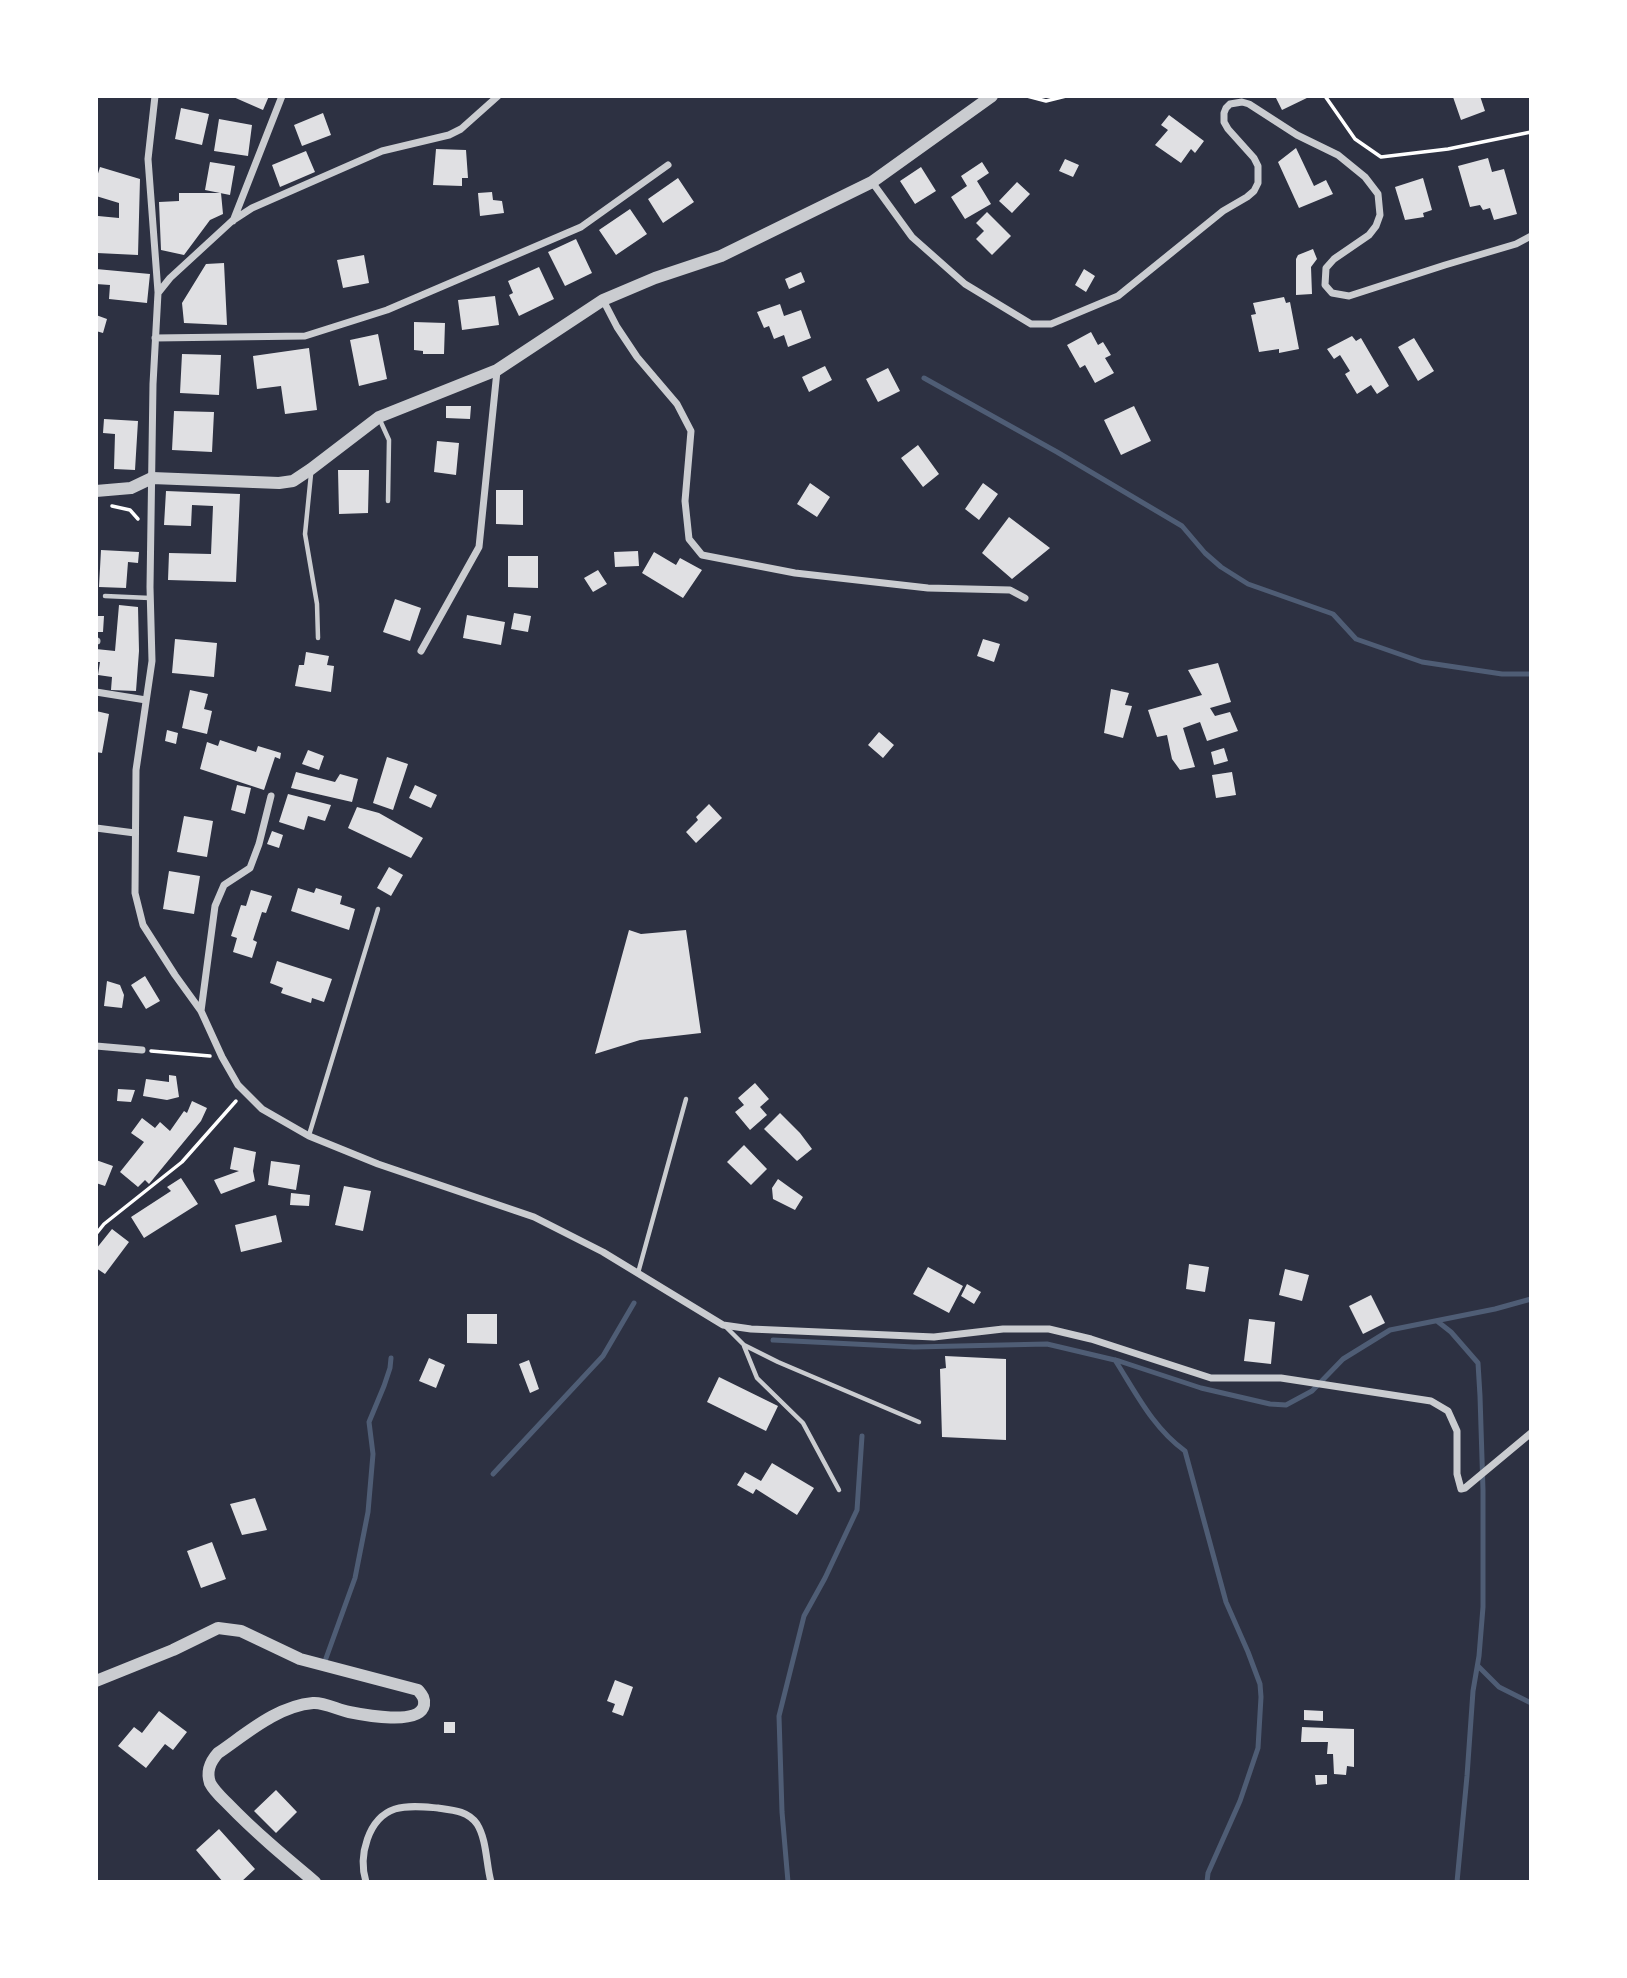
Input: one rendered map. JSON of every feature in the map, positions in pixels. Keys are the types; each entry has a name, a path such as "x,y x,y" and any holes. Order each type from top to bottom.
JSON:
{"street":[{"path":"155,96 148,159 158,293 150,598 152,661 136,770 135,893 142,925 201,1011 238,1085 262,1109 309,1136 378,1164 534,1217 603,1252 723,1325 751,1329 934,1337 1003,1329 1049,1329 1091,1339 1211,1378 1281,1378 1431,1401 1448,1411 1457,1431 1457,1474 1461,1489 1531,1433"},
{"path":"232,221 282,96"},
{"path":"158,293 170,278 232,221 252,208 382,151 449,135 461,129 498,96"},
{"path":"96,491 131,488 152,478 279,483 293,481 379,417 497,370 603,300 655,278 721,256 872,182 992,96"},
{"path":"872,182 912,237 965,284 1031,324 1051,324 1118,296 1223,211 1254,191 1258,183 1258,166 1224,122 1226,108 1237,102 1249,104 1297,135 1338,155 1365,177 1378,194 1380,215 1376,226 1369,235 1334,259 1326,268 1325,285 1332,293 1349,296 1516,244 1531,236"},
{"path":"155,338 305,336 387,310 581,227 668,165"},
{"path":"603,300 637,357 677,404 691,431 685,500 689,539 702,555 795,573 928,588 1010,590 1025,598"},
{"path":"421,651 479,547 497,370"},
{"path":"96,692 146,699"},
{"path":"201,1011 215,906 224,886 250,868 271,796"},
{"path":"96,828 135,833"},
{"path":"96,1046 142,1050"},
{"path":"96,1681 173,1650 218,1628 241,1631 300,1659 418,1690 424,1702 421,1711 414,1716 391,1718 314,1703 281,1712 213,1758 208,1773 212,1787 272,1846 314,1882"},
{"path":"366,1882 364,1853 374,1824 383,1815 397,1808 419,1807 456,1810 466,1814 476,1824 483,1840 491,1882"}],"lane":[{"path":"379,417 389,440 388,501"},
{"path":"312,469 306,534 317,604 318,638"},
{"path":"105,596 150,598"},
{"path":"309,1136 378,909"},
{"path":"638,1274 686,1098"},
{"path":"723,1325 744,1345 778,1362 919,1422"},
{"path":"744,1345 757,1378 803,1423 839,1490"}],"path":[{"path":"1027,96 1046,101 1066,96"},
{"path":"1325,96 1355,139 1381,157 1448,149 1531,132"},
{"path":"103,506 130,510 141,523"},
{"path":"142,1050 222,1057"},
{"path":"96,1234 104,1224 182,1162 245,1091"}],"building":[{"path":"231,96 269,96 263,110"},
{"path":"1275,96 1311,96 1282,110"},
{"path":"1480,96 1485,111 1461,120 1453,97"},
{"path":"181,108 209,114 202,145 175,139"},
{"path":"323,113 331,135 302,146 294,125"},
{"path":"1169,115 1204,141 1195,153 1191,149 1181,163 1155,145 1168,130 1161,125"},
{"path":"219,119 252,125 248,156 214,151"},
{"path":"1296,148 1314,186 1326,180 1333,194 1299,208 1278,162"},
{"path":"436,149 466,150 468,178 462,178 462,186 433,185"},
{"path":"306,151 315,172 280,187 272,165"},
{"path":"1488,158 1492,172 1504,169 1517,214 1494,220 1490,208 1483,210 1480,205 1470,207 1458,166"},
{"path":"1065,159 1079,165 1073,177 1059,171"},
{"path":"210,162 235,166 230,195 205,190"},
{"path":"982,162 989,173 977,181 991,204 965,219 951,197 967,186 961,176"},
{"path":"100,167 140,179 138,255 97,253 98,216 119,218 119,203 96,196 96,180"},
{"path":"921,167 936,191 915,204 900,181"},
{"path":"678,178 694,202 663,223 648,199"},
{"path":"1423,178 1432,210 1423,213 1424,217 1405,220 1395,187"},
{"path":"1017,182 1030,194 1012,213 999,201"},
{"path":"492,192 493,200 502,201 504,213 480,216 478,193"},
{"path":"179,193 221,193 223,214 210,220 184,255 161,250 159,202 179,201"},
{"path":"630,209 647,234 616,255 599,230"},
{"path":"987,212 1011,236 992,255 976,239 984,231 976,223"},
{"path":"576,239 592,273 565,286 548,252"},
{"path":"1313,249 1317,259 1311,267 1312,294 1296,295 1296,259 1298,255"},
{"path":"364,255 369,283 343,288 337,260"},
{"path":"224,263 227,325 184,323 182,303 206,264"},
{"path":"539,267 554,299 519,316 509,295 513,293 508,281"},
{"path":"96,269 150,274 147,303 109,299 110,285 96,284"},
{"path":"1084,269 1095,276 1086,292 1075,285"},
{"path":"801,272 805,282 789,289 785,279"},
{"path":"495,296 499,325 462,330 458,300"},
{"path":"1284,297 1286,303 1290,302 1299,349 1279,353 1279,349 1259,352 1251,315 1256,314 1253,303"},
{"path":"780,304 784,316 801,310 811,338 788,347 784,335 774,339 769,326 764,328 757,312"},
{"path":"96,315 107,319 103,333 96,331"},
{"path":"414,322 445,323 444,354 423,354 423,351 414,350"},
{"path":"1091,332 1098,345 1103,342 1111,355 1105,358 1114,373 1095,383 1085,365 1080,368 1067,345"},
{"path":"378,334 387,379 359,386 350,340"},
{"path":"1352,336 1356,341 1361,338 1389,386 1377,394 1371,385 1357,394 1345,374 1350,371 1340,355 1334,359 1327,349"},
{"path":"1414,338 1434,371 1418,381 1398,347"},
{"path":"309,348 317,410 285,414 281,386 257,389 253,356"},
{"path":"182,354 221,355 219,395 180,393"},
{"path":"825,366 832,380 809,392 802,377"},
{"path":"888,368 900,391 878,402 866,379"},
{"path":"446,406 471,406 470,419 446,418"},
{"path":"1134,406 1151,441 1121,455 1104,420"},
{"path":"174,411 214,412 212,452 172,450"},
{"path":"104,419 138,421 135,470 114,469 115,434 103,433"},
{"path":"437,441 459,443 456,475 434,472"},
{"path":"918,445 939,474 923,487 901,458"},
{"path":"338,470 369,470 368,513 339,514"},
{"path":"810,483 830,497 817,517 797,504"},
{"path":"983,483 998,494 979,520 965,509"},
{"path":"496,490 523,490 523,525 496,524"},
{"path":"166,491 240,494 236,582 168,580 169,553 211,554 213,506 192,505 191,526 164,525"},
{"path":"1009,517 1050,548 1012,579 982,553"},
{"path":"101,550 139,552 138,563 128,562 126,588 99,587"},
{"path":"638,551 639,566 615,567 614,552"},
{"path":"654,552 676,565 680,558 702,570 683,598 642,573"},
{"path":"508,556 538,556 538,588 508,587"},
{"path":"598,570 607,584 593,592 584,578"},
{"path":"395,599 421,608 410,641 383,632"},
{"path":"119,605 138,607 136,691 111,690 112,677 98,675 100,662 96,662 96,649 115,651"},
{"path":"514,613 531,616 528,632 511,629"},
{"path":"467,615 505,622 501,645 463,638"},
{"path":"96,616 104,616 103,632 96,632"},
{"path":"175,639 217,643 214,677 172,673"},
{"path":"983,639 1000,644 994,662 977,656"},
{"path":"306,652 329,656 327,665 334,666 331,692 295,686 299,665 304,665"},
{"path":"1218,663 1231,702 1210,708 1215,716 1230,712 1238,731 1207,741 1200,722 1183,728 1195,767 1180,770 1172,759 1167,735 1157,737 1148,710 1202,695 1188,670"},
{"path":"1111,689 1129,693 1125,705 1132,706 1123,738 1104,733"},
{"path":"190,690 208,694 204,709 212,711 207,734 182,728"},
{"path":"96,711 109,714 102,753 96,752"},
{"path":"167,730 178,733 176,744 165,741"},
{"path":"879,732 894,745 883,758 868,745"},
{"path":"220,740 256,752 258,746 281,753 280,759 275,757 264,790 200,769 207,742 218,746"},
{"path":"1224,748 1228,761 1214,765 1211,752"},
{"path":"308,750 324,756 319,770 302,764"},
{"path":"387,757 408,764 393,810 373,803"},
{"path":"296,772 335,782 340,774 358,779 352,802 291,788"},
{"path":"1232,772 1236,795 1216,798 1212,775"},
{"path":"237,785 251,788 245,814 231,810"},
{"path":"415,785 437,795 431,808 409,798"},
{"path":"288,794 331,805 325,821 308,816 304,830 279,822"},
{"path":"709,804 722,818 696,843 686,832"},
{"path":"357,807 379,813 423,838 411,858 348,828"},
{"path":"184,816 213,821 207,857 177,852"},
{"path":"272,831 283,835 279,848 267,844"},
{"path":"389,867 403,875 391,896 377,888"},
{"path":"169,871 200,876 194,914 163,909"},
{"path":"298,888 314,893 316,888 342,896 340,904 355,909 349,930 291,911"},
{"path":"251,890 272,896 266,913 262,912 253,940 257,942 252,958 233,952 237,938 231,936 241,905 246,906"},
{"path":"629,930 641,934 686,930 701,1033 640,1040 595,1054"},
{"path":"277,961 332,979 324,1002 312,998 311,1003 281,993 283,988 270,983"},
{"path":"145,976 160,1001 146,1009 131,985"},
{"path":"107,981 120,985 124,995 122,1008 104,1006"},
{"path":"169,1075 176,1076 179,1097 167,1100 143,1096 146,1079 169,1082"},
{"path":"755,1083 769,1099 760,1107 767,1115 750,1130 735,1112 744,1105 738,1098"},
{"path":"118,1089 135,1090 131,1102 117,1101"},
{"path":"192,1101 207,1108 201,1121 149,1184 145,1180 138,1187 120,1172 144,1142 131,1133 142,1118 155,1128 160,1122 170,1131 184,1111 187,1113"},
{"path":"780,1113 812,1149 797,1161 764,1129"},
{"path":"744,1145 767,1169 751,1185 727,1162"},
{"path":"234,1147 256,1152 253,1171 255,1181 221,1194 214,1180 239,1171 230,1169"},
{"path":"96,1160 113,1166 105,1186 96,1183"},
{"path":"271,1161 300,1165 296,1190 268,1185"},
{"path":"181,1178 198,1204 144,1238 131,1217 171,1191 167,1187"},
{"path":"778,1179 803,1197 795,1210 773,1199 772,1188"},
{"path":"344,1186 371,1191 363,1231 335,1225"},
{"path":"291,1193 310,1195 309,1206 290,1205"},
{"path":"276,1215 282,1242 241,1252 235,1225"},
{"path":"112,1229 129,1242 105,1274 96,1268 96,1249"},
{"path":"1189,1264 1209,1267 1205,1292 1186,1289"},
{"path":"928,1267 963,1286 949,1313 913,1294"},
{"path":"1285,1269 1309,1275 1302,1301 1279,1295"},
{"path":"967,1284 981,1292 974,1304 961,1296"},
{"path":"1371,1295 1385,1323 1363,1334 1349,1306"},
{"path":"467,1314 497,1314 497,1344 467,1343"},
{"path":"1249,1319 1275,1322 1271,1364 1244,1361"},
{"path":"945,1356 1006,1359 1006,1440 942,1437 940,1369 946,1368"},
{"path":"429,1358 445,1365 436,1388 419,1381"},
{"path":"529,1360 539,1389 530,1393 519,1364"},
{"path":"719,1377 778,1406 766,1431 707,1402"},
{"path":"772,1463 814,1488 797,1515 756,1489 753,1494 737,1485 745,1472 761,1481"},
{"path":"255,1498 267,1530 242,1535 230,1504"},
{"path":"212,1542 226,1579 201,1588 187,1551"},
{"path":"615,1680 633,1687 623,1716 612,1712 615,1704 607,1701"},
{"path":"1304,1710 1323,1711 1323,1721 1304,1720"},
{"path":"159,1711 187,1732 173,1750 165,1744 146,1768 118,1746 134,1727 142,1733"},
{"path":"444,1722 455,1722 455,1733 444,1733"},
{"path":"1302,1727 1354,1729 1354,1767 1347,1766 1346,1775 1334,1774 1333,1754 1327,1754 1328,1742 1301,1742"},
{"path":"1315,1775 1327,1775 1327,1784 1316,1785"},
{"path":"276,1790 297,1812 276,1833 254,1811"},
{"path":"219,1829 255,1869 241,1882 223,1882 196,1850"}],"waterway":[{"path":"924,378 1182,526 1205,553 1248,584 1333,614 1356,639 1422,662 1502,674 1531,674"},
{"path":"773,1340 914,1347 1047,1344 1119,1361 1201,1388 1270,1404 1286,1405 1312,1391 1343,1359 1390,1330 1531,1299"},
{"path":"493,1474 603,1356 634,1303"},
{"path":"1437,1321 1451,1332 1478,1363 1480,1396 1483,1607 1457,1882"},
{"path":"325,1661 355,1578 368,1512 373,1454 369,1422 384,1386 391,1358"},
{"path":"1115,1360 1154,1421 1185,1451 1226,1602 1260,1684 1258,1748 1240,1801 1208,1873 1207,1882"},
{"path":"788,1882 782,1812 779,1716 804,1616 857,1510 862,1436"},
{"path":"1478,1666 1499,1687 1531,1703"}]}
